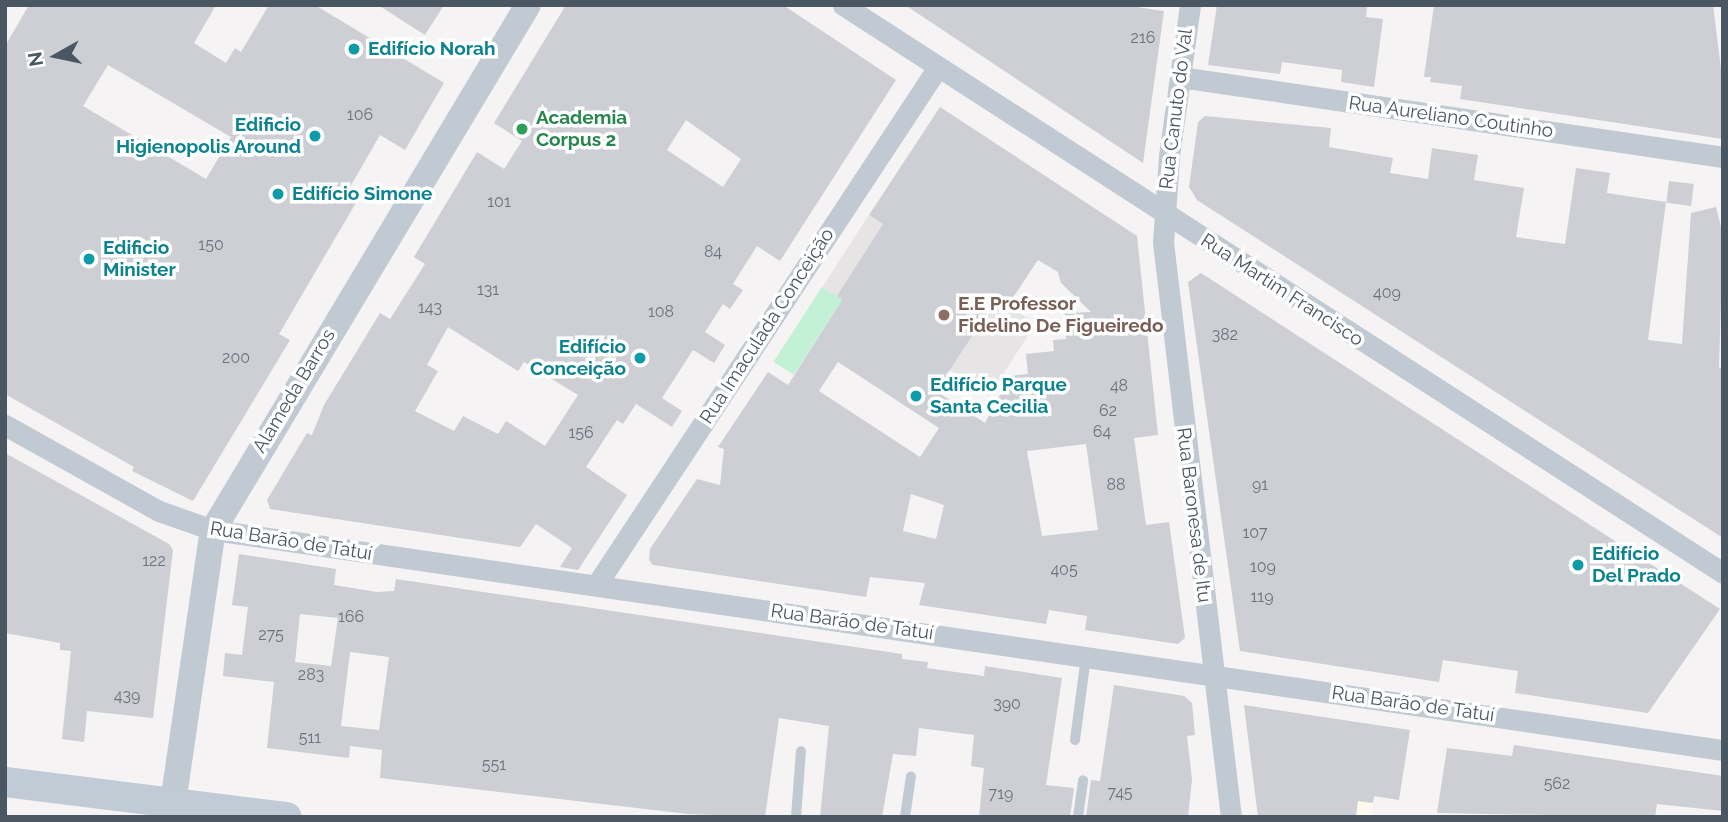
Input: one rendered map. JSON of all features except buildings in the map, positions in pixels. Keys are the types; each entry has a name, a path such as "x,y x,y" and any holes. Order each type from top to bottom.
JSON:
{"main road":[{"path":"5,782 172,810 287,817"}],"street":[{"name":"Alameda Barros","path":"172,810 213,530 528,5"},
{"name":"Rua Martim Francisco","path":"842,5 1723,573"},
{"name":"Rua Canuto do Val","path":"1164,213 1190,5"},
{"name":"Rua Imaculada Conceição","path":"597,584 938,67"},
{"name":"Rua Aureliano Coutinho","path":"1180,77 1723,157"},
{"name":"Rua Baronesa de Itu","path":"1164,213 1172,340 1231,817"},
{"name":"Rua Barão de Tatuí","path":"5,425 159,511 213,530 1723,750"}],"lane":[{"path":"1075,740 1086,656"},
{"path":"796,817 801,751"},
{"path":"905,817 911,776"},
{"path":"1078,817 1083,780"}],"shaded area":[{"name":"E.E Professor Fidelino De Figueiredo","path":"869,215 1036,323 989,396 822,287"},
{"path":"1308,794 1373,803 1371,817 1304,817"}],"green space":[{"path":"822,287 842,300 794,375 774,362"}],"place":[{"name":"Edifício Norah","path":"354,49"},
{"name":"Academia Corpus 2","path":"522,129"},
{"name":"Edificio Higienopolis Around","path":"315,136"},
{"name":"Edifício Simone","path":"278,194"},
{"name":"Edificio Minister","path":"89,259"},
{"name":"E.E Professor Fidelino De Figueiredo","path":"944,315"},
{"name":"Edifício Conceição","path":"640,358"},
{"name":"Edifício Parque Santa Cecilia","path":"916,396"},
{"name":"Edifício Del Prado","path":"1578,565"}]}
